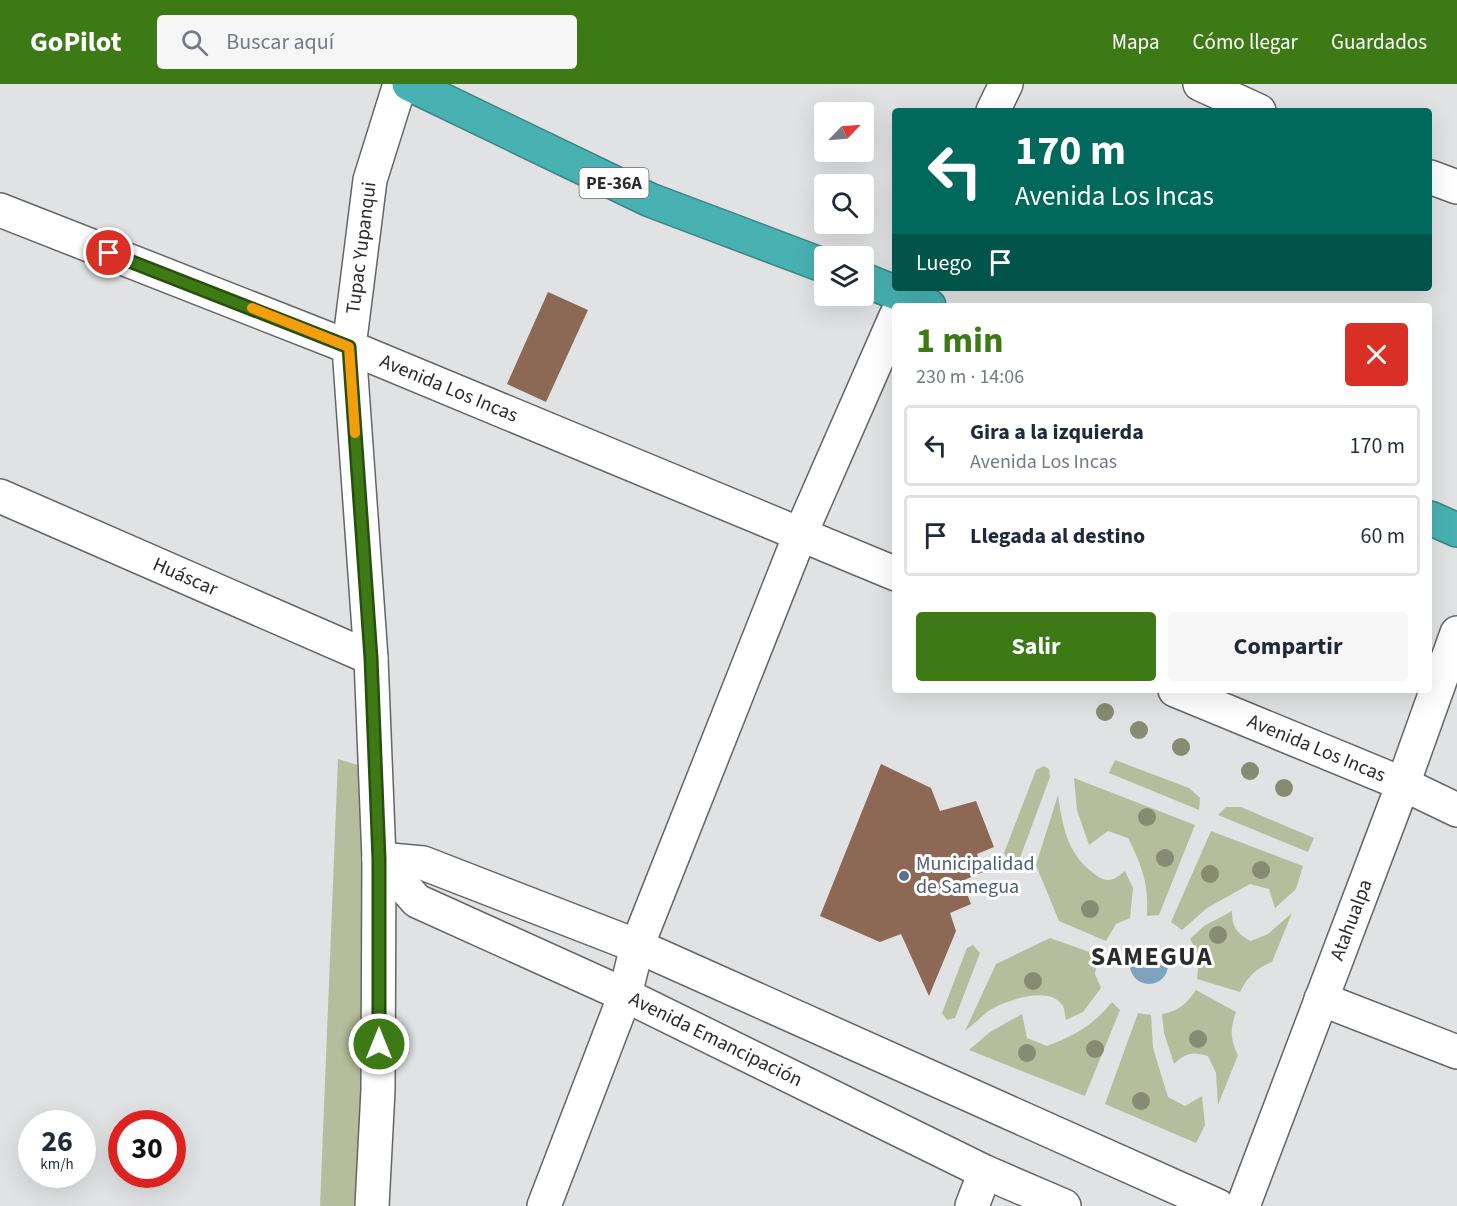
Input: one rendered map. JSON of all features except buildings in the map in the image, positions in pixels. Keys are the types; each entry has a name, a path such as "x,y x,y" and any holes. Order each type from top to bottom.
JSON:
{"highway":[{"name":"PE-36A","path":"409,84 650,200 814,262"},
{"path":"874,285 907,302"},
{"path":"1432,520 1457,530"}],"street":[{"name":"Tupac Yupanqui","path":"372,1206 378,1090 379,859 371,658 349,347 370,180 400,84"},
{"path":"994,108 1006,84"},
{"path":"1200,84 1256,101"},
{"path":"1432,178 1457,187"},
{"name":"Avenida Los Incas","path":"0,210 349,347 892,572"},
{"path":"544,1206 625,995 638,946 800,535 892,335"},
{"name":"Huáscar","path":"0,496 371,658"},
{"name":"Atahualpa","path":"1243,1206 1457,633"},
{"name":"Avenida Los Incas","path":"1182,693 1402,784 1457,810"},
{"path":"379,859 423,863 638,946 1218,1206"},
{"name":"Avenida Emancipación","path":"379,859 417,901 625,995 985,1172 1064,1206"},
{"path":"1321,999 1457,1052"},
{"path":"972,1206 985,1172"}],"green space":[{"path":"338,759 364,767 361,1113 355,1206 320,1206"},
{"path":"1115,760 1189,788 1200,798 1199,810 1109,773"},
{"path":"1044,766 1049,769 1050,777 1020,858 1012,861 1004,853 1036,770"},
{"path":"1074,778 1195,825 1159,915 1147,916 1144,876 1128,838 1108,831 1089,845 1077,810"},
{"path":"1058,795 1067,837 1077,856 1092,872 1104,879 1110,880 1125,871 1133,888 1130,918 1116,924 1106,941 1059,921 1036,865"},
{"path":"1226,807 1241,807 1314,838 1308,852 1218,815"},
{"path":"1211,831 1303,866 1296,889 1275,908 1269,889 1250,884 1207,908 1182,930 1171,922"},
{"path":"1232,911 1236,929 1251,941 1268,934 1292,913 1272,962 1253,974 1240,992 1197,979 1198,958 1190,939 1204,926"},
{"path":"1050,938 1098,955 1095,974 1101,988 1083,1012 1066,1020 1063,1006 1057,999 1037,995 1015,999 994,1008 965,1031 996,964"},
{"path":"973,945 980,953 955,1018 947,1020 942,1013 967,948"},
{"path":"1196,990 1236,1012 1232,1034 1238,1055 1218,1105 1216,1073 1208,1056 1190,1054 1174,1064 1164,1033 1162,1014 1182,1006"},
{"path":"1112,1002 1120,1010 1085,1096 969,1050 990,1032 1022,1014 1027,1038 1047,1046 1083,1029"},
{"path":"1138,1013 1151,1015 1153,1048 1168,1097 1185,1106 1202,1096 1205,1125 1196,1143 1105,1104"}],"water":[{"path":"1149,946 1162,952 1168,965 1162,978 1149,984 1136,978 1130,965 1136,952"}],"slow traffic":[{"path":"252,308 349,347 355,433"}],"place":[{"name":"Municipalidad de Samegua","path":"904,876"}],"district":[{"name":"SAMEGUA","path":"1152,956"}],"route":[{"path":"109,253 349,347 371,658 379,859 379,1044"}]}
